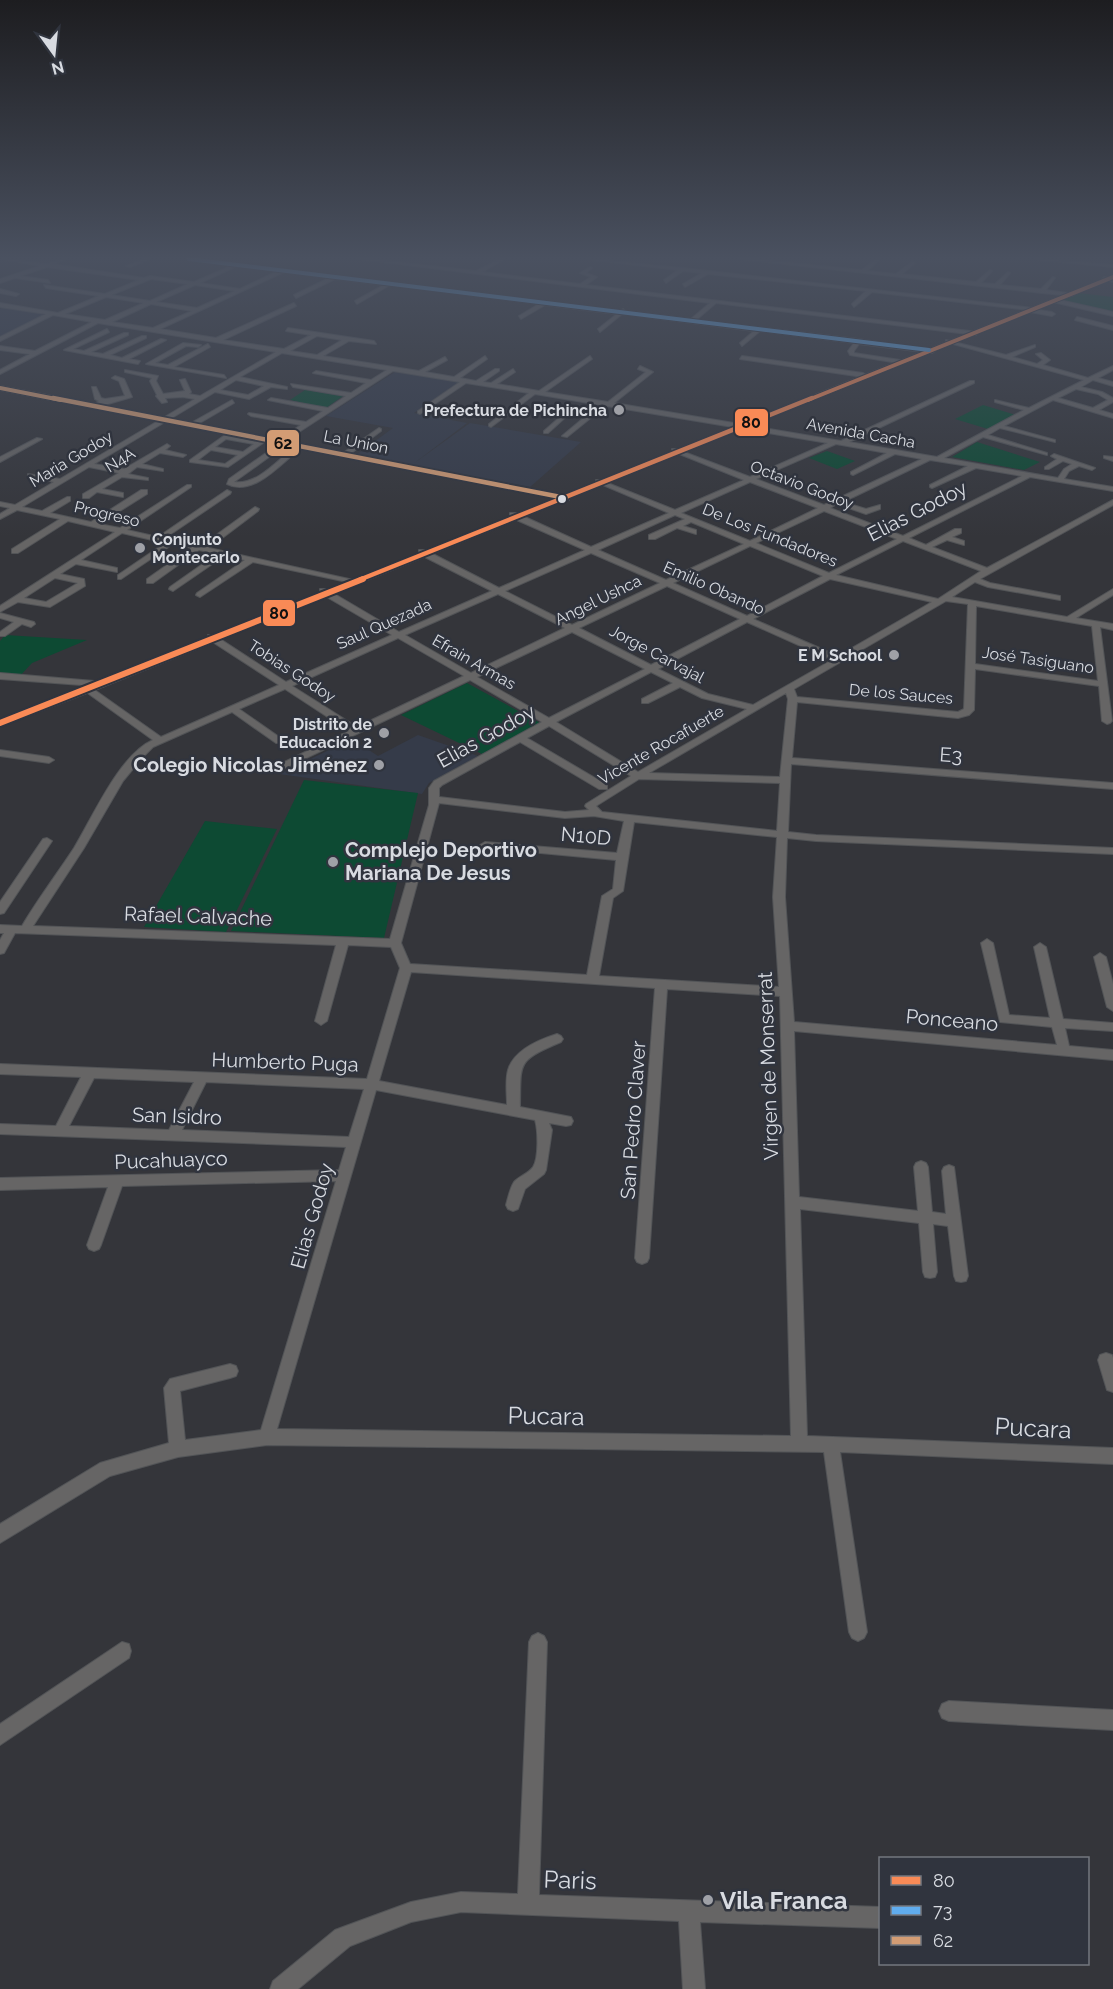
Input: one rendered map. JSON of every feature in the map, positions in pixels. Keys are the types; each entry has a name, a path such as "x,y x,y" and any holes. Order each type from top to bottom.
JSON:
{"main road":[{"path":"740,426 925,352"},
{"path":"0,721 94,686 925,352"},
{"path":"325,593 349,581 425,553"}],"street":[{"path":"28,352 36,353"},
{"path":"78,352 224,376"},
{"path":"104,356 113,352"},
{"path":"124,359 139,352"},
{"path":"149,364 171,352"},
{"path":"169,367 196,352"},
{"path":"245,352 272,356"},
{"name":"Maria Godoy","path":"0,517 84,464 281,352"},
{"name":"Avenida Cacha","path":"288,352 1113,489"},
{"path":"317,357 326,352"},
{"path":"851,352 852,354 898,361"},
{"path":"987,352 1113,384"},
{"path":"1007,357 1015,352"},
{"path":"0,372 36,353"},
{"path":"1038,366 1047,362 1039,354"},
{"path":"455,379 485,358"},
{"path":"491,425 590,358"},
{"path":"742,358 863,375"},
{"path":"420,374 445,359"},
{"path":"565,436 650,372 640,368"},
{"name":"Angel Ushca","path":"279,768 824,508 934,459 1113,368"},
{"path":"281,441 392,369"},
{"path":"477,383 497,370"},
{"path":"127,371 156,377 153,381 161,399 183,395 200,398"},
{"path":"492,385 513,371"},
{"path":"316,373 372,382"},
{"path":"1104,373 1113,376"},
{"path":"94,406 105,401 129,397 122,380 115,378"},
{"path":"234,378 285,388"},
{"path":"183,380 188,392 183,395"},
{"path":"420,412 465,381"},
{"name":"Saul Quezada","path":"25,930 79,847 109,794 140,753 159,740 972,382"},
{"path":"213,390 249,397 270,385"},
{"path":"293,385 351,395"},
{"path":"1076,387 1100,393 1112,400 1095,410"},
{"name":"La Union","path":"0,388 563,497"},
{"path":"94,388 98,399 105,401"},
{"path":"1052,398 1113,416"},
{"path":"271,400 329,410"},
{"path":"998,401 1030,410"},
{"path":"194,424 232,402"},
{"path":"546,432 568,412 591,415"},
{"path":"251,414 307,424"},
{"path":"999,426 1053,441"},
{"path":"345,454 379,430"},
{"path":"982,435 1045,454"},
{"path":"225,437 250,438 260,443 226,466 192,461 209,448 225,437"},
{"path":"0,460 39,439"},
{"path":"293,445 295,450 249,484 237,486 230,482 278,447 293,445"},
{"name":"N4A","path":"86,496 167,446"},
{"path":"209,448 244,454"},
{"path":"159,451 183,455"},
{"name":"Octavio Godoy","path":"676,451 987,571"},
{"path":"853,473 893,452"},
{"path":"1047,468 1058,458 1092,468"},
{"path":"61,472 72,466 84,464 146,479"},
{"path":"1060,480 1066,470 1078,464"},
{"path":"137,465 161,470"},
{"path":"932,486 975,466"},
{"name":"Elias Godoy","path":"395,943 434,799 434,788 438,783 549,722 829,576 1029,475"},
{"path":"30,476 60,481"},
{"name":"De Los Fundadores","path":"600,482 829,576 941,599 972,602 1113,627"},
{"path":"0,610 189,486"},
{"path":"97,490 120,495"},
{"path":"93,524 144,492"},
{"path":"158,540 227,492"},
{"path":"43,514 67,499"},
{"path":"837,502 866,512 877,507"},
{"name":"Vicente Rocafuerte","path":"1113,502 987,571 837,659 593,803 590,809 595,813 629,819 783,836 1113,851"},
{"name":"Progreso","path":"0,504 349,581"},
{"path":"150,581 200,549 255,509"},
{"name":"Emilio Obando","path":"515,516 837,659"},
{"path":"15,551 66,519"},
{"path":"652,537 691,519"},
{"path":"677,526 693,532"},
{"path":"927,547 958,531"},
{"path":"946,537 961,543"},
{"path":"121,578 170,543"},
{"name":"Jorge Carvajal","path":"425,553 680,683 715,699 754,708"},
{"path":"173,589 222,554"},
{"path":"200,595 251,560"},
{"path":"74,561 114,570"},
{"path":"17,599 47,605 82,583 53,575"},
{"path":"974,579 988,585 1057,598"},
{"path":"1067,620 1113,591"},
{"name":"Efrain Armas","path":"325,593 638,776 785,780"},
{"name":"De los Sauces","path":"793,699 962,714 969,710 972,602"},
{"path":"0,615 31,624"},
{"path":"2,639 19,622"},
{"path":"1096,625 1107,721"},
{"name":"Tobias Godoy","path":"213,638 356,731"},
{"name":"José Tasiguano","path":"970,666 1102,684"},
{"path":"0,676 94,686 159,740"},
{"path":"645,701 680,683"},
{"name":"Virgen de Monserrat","path":"789,688 793,699 785,780 779,897 788,1026 800,1444"},
{"path":"232,708 279,741"},
{"path":"519,738 603,787"},
{"path":"0,753 49,760"},
{"name":"E3","path":"787,761 1113,786"},
{"path":"434,799 565,814 595,813"},
{"path":"622,857 629,819"},
{"path":"0,910 47,840"},
{"name":"N10D","path":"485,845 622,857 618,891 608,896 592,981"},
{"path":"0,950 6,929"},
{"name":"Rafael Calvache","path":"6,929 395,943"},
{"path":"321,1022 343,941"},
{"path":"395,943 406,968 786,992"},
{"path":"987,943 1004,1019 1113,1027"},
{"path":"1041,947 1064,1050"},
{"path":"1100,957 1113,1007"},
{"name":"Elias Godoy","path":"267,1437 406,968"},
{"name":"San Pedro Claver","path":"642,1258 661,985"},
{"name":"Ponceano","path":"788,1026 1113,1055"},
{"path":"513,1110 512,1074 519,1060 535,1049 557,1039"},
{"name":"Humberto Puga","path":"0,1069 371,1084 566,1121"},
{"path":"60,1131 90,1073"},
{"path":"173,1135 202,1078"},
{"path":"513,1205 519,1186 539,1170 542,1160 545,1130 540,1115"},
{"name":"San Isidro","path":"0,1129 353,1142"},
{"path":"921,1167 930,1272"},
{"path":"949,1171 961,1276"},
{"name":"Pucahuayco","path":"0,1184 343,1175"},
{"path":"94,1245 117,1181"},
{"path":"793,1202 954,1221"},
{"path":"1107,1360 1113,1385"},
{"path":"178,1449 172,1388 176,1384 230,1371"},
{"name":"Pucara","path":"0,1534 106,1469 178,1449 267,1437 831,1444 1113,1456"},
{"path":"831,1444 858,1632"},
{"path":"528,1904 538,1642"},
{"path":"0,1735 122,1651"},
{"path":"949,1711 1113,1720"},
{"name":"Paris","path":"281,1989 343,1938 411,1912 461,1902 879,1918"},
{"path":"689,1910 694,1989"}],"shaded area":[{"path":"395,372 459,382 414,413 467,423 413,464 470,423 581,442 530,487 356,455 393,428 326,416"},
{"name":"Colegio Nicolas Jiménez","path":"418,735 478,756 429,783 422,794 279,774 352,739 378,756"}],"green space":[{"path":"305,390 343,396 326,408 290,400"},
{"path":"983,405 1016,415 988,429 955,419"},
{"path":"977,442 1040,462 1024,470 952,457"},
{"path":"827,451 855,461 837,469 809,458"},
{"path":"5,635 87,640 32,663 19,677 0,676 0,641"},
{"path":"467,683 542,724 482,754 401,715"},
{"name":"Complejo Deportivo Mariana De Jesus","path":"304,780 418,793 384,938 231,931"},
{"path":"205,821 277,829 226,932 144,927"}],"transit line":[{"name":"80","path":"0,723 90,689 927,352"},
{"name":"62","path":"0,388 566,498"}],"place":[{"name":"Prefectura de Pichincha","path":"619,410"},
{"name":"Conjunto Montecarlo","path":"140,548"},
{"name":"E M School","path":"894,655"},
{"name":"Distrito de Educación 2","path":"384,733"},
{"name":"Colegio Nicolas Jiménez","path":"379,765"},
{"name":"Complejo Deportivo Mariana De Jesus","path":"333,862"},
{"name":"Vila Franca","path":"708,1900"}]}
